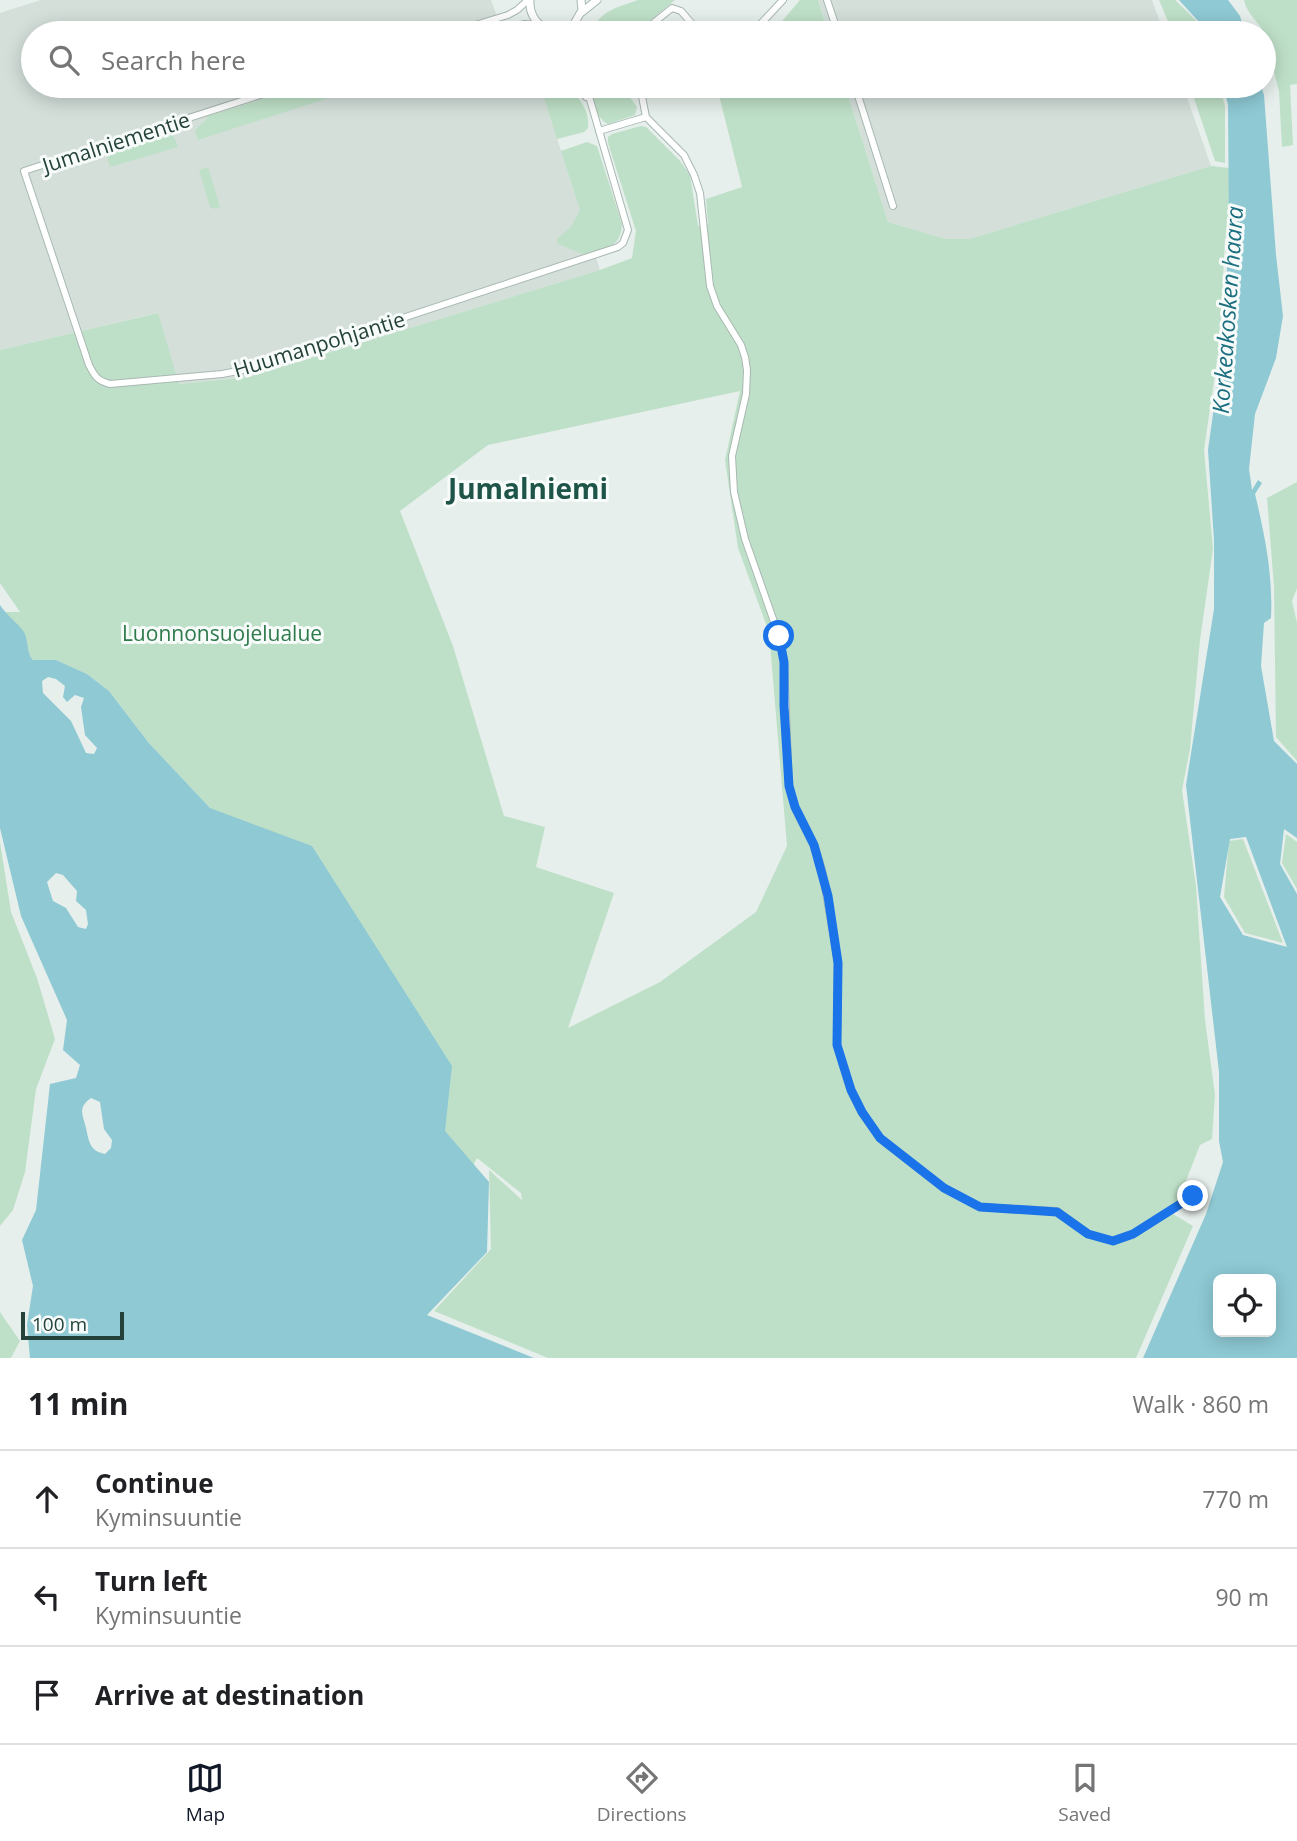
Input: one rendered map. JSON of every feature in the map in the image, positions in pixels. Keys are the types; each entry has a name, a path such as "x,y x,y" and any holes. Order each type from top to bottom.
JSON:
{"street":[{"path":"529,0 530,10 537,21"},
{"path":"488,21 508,15 529,0"},
{"path":"580,15 582,0"},
{"path":"576,21 597,0"},
{"path":"763,21 782,0"},
{"path":"827,0 834,21"},
{"path":"655,21 672,8 681,11 690,21"},
{"name":"Jumalniementie","path":"24,171 250,98"},
{"path":"587,98 591,104"},
{"path":"589,98 600,131 646,117"},
{"path":"642,98 646,117 684,155 694,175 699,193 710,286 717,306 741,345 745,357 746,394 732,456 734,492 745,539 779,636 784,662 789,786 795,807 814,845 825,883 838,963 837,1045 851,1090 862,1112 880,1138 944,1188 980,1207 1057,1212 1088,1234 1113,1241 1133,1234 1193,1196"},
{"path":"859,98 893,206"},
{"name":"Huumanpohjantie","path":"24,171 89,365 95,377 110,384 222,374 248,369 609,251 624,243 628,230 600,131"}],"shaded area":[{"path":"41,0 491,0 499,21 21,21 21,98 544,98 600,270 249,377 179,384 157,313 0,350 0,13"},
{"path":"818,0 1152,0 1160,21 824,21"},
{"path":"849,98 1187,98 1211,166 969,239 946,239 888,222"}],"green space":[{"path":"638,0 675,0 650,21 597,21 616,8"},
{"path":"800,0 818,0 824,21 782,21"},
{"path":"1159,0 1175,0 1197,21 1168,21"},
{"path":"1244,0 1297,0 1297,84 1290,85 1293,145 1282,147 1276,79 1276,21 1256,21"},
{"path":"266,98 328,98 198,140 195,132 208,116"},
{"path":"544,98 578,98 587,115 588,128 584,132 557,139"},
{"path":"592,98 631,98 637,107 635,115 608,124 597,113"},
{"name":"Luonnonsuojelualue","path":"720,98 849,98 888,222 946,239 969,239 1211,166 1229,168 1229,237 1225,238 1220,340 1204,450 1213,549 1200,640 1190,749 1182,790 1196,886 1205,1020 1215,1095 1212,1139 1200,1145 1173,1214 1193,1226 1136,1358 548,1358 434,1311 491,1249 489,1170 522,1200 521,1193 477,1158 473,1166 436,1173 210,808 148,742 109,691 87,674 56,660 33,660 20,628 4,612 20,612 0,583 0,350 158,313 179,384 249,377 600,270 632,258 636,231 608,137 641,126 646,127 680,161 690,175 698,226 708,224 706,199 742,187","holes":["740,391 725,460 738,548 769,632 787,846 756,912 660,982 568,1028 614,893 536,867 545,827 504,816 453,646 400,511 488,445"]},
{"path":"1194,98 1223,98 1225,163 1215,161"},
{"path":"169,133 178,147 110,167 105,151"},
{"path":"587,142 597,146 622,224 615,243 585,255 558,244 557,239 571,227 580,210 561,151"},
{"path":"208,167 220,207 215,209 210,207 199,170"},
{"path":"1297,482 1297,588 1292,601 1297,623 1297,761 1276,737 1274,587 1267,498"},
{"path":"1286,834 1297,842 1297,889 1282,863"},
{"path":"1243,839 1283,943 1245,933 1224,897 1229,841"},
{"path":"0,842 11,912 37,978 55,1039 36,1089 25,1172 13,1210 0,1226"},
{"path":"0,1312 20,1341 11,1358 0,1358"}],"water":[{"path":"1179,0 1228,0 1241,21 1198,21"},
{"name":"Korkeakosken haara","path":"1226,98 1264,98 1283,316 1276,358 1255,414 1249,469 1252,490 1258,480 1262,483 1255,494 1271,586 1271,618 1264,623 1261,666 1274,741 1297,764 1297,838 1284,829 1280,864 1297,894 1297,1358 1143,1358 1206,1214 1223,1162 1219,1141 1219,1072 1186,785 1214,609 1214,540 1208,450 1223,342 1229,232","holes":["1246,837 1287,947 1243,935 1220,897 1230,839"]},
{"path":"0,605 24,632 33,660 56,660 87,674 109,691 148,742 210,808 312,846 452,1066 445,1131 489,1182 487,1252 427,1315 534,1358 30,1358 27,1325 33,1286 22,1240 36,1210 50,1084 76,1078 80,1065 63,1050 67,1020 21,916 0,828","holes":["48,677 65,686 63,697 67,702 75,695 84,698 81,707 85,735 97,748 94,754 86,753 71,721 43,693 42,681","56,873 63,875 77,891 76,901 86,910 86,929 78,927 66,908 53,901 47,882","91,1098 100,1102 104,1129 112,1140 111,1148 105,1154 96,1151 89,1142 82,1112 84,1105"]}],"district":[{"name":"Jumalniemi","path":"528,488"}],"route":[{"path":"779,636 784,662 789,786 801,823 814,845 822,869 838,963 837,1045 851,1090 880,1138 944,1188 980,1207 1057,1212 1088,1234 1113,1241 1133,1234 1193,1196"}]}
